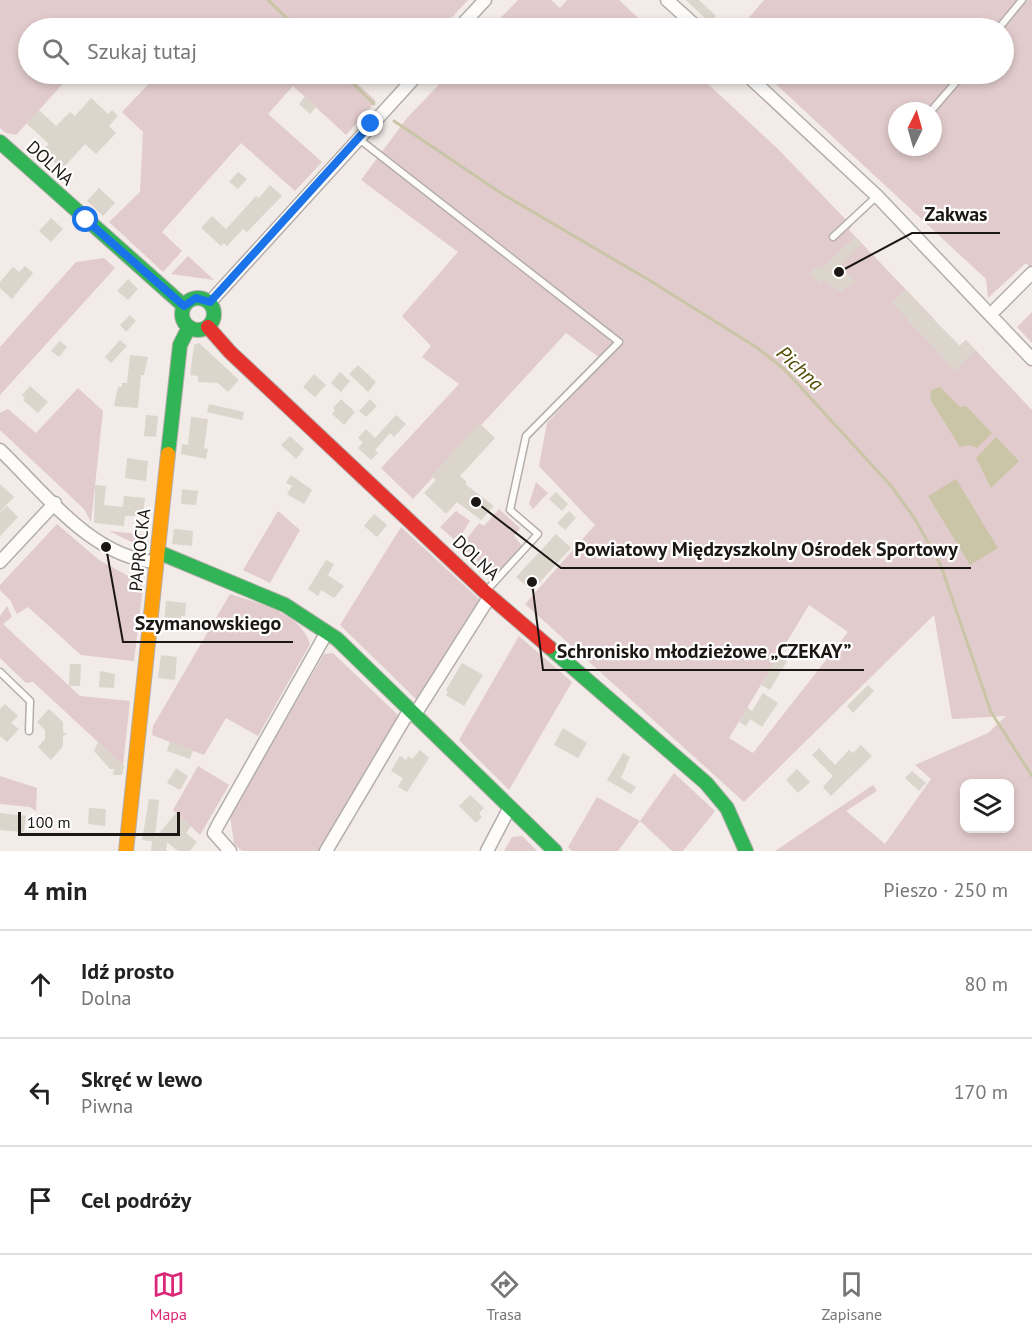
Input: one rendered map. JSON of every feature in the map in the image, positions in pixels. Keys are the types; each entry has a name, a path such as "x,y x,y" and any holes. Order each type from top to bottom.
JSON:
{"street":[{"path":"468,18 485,0"},
{"path":"667,0 687,18"},
{"path":"210,302 409,84"},
{"path":"757,84 877,196 1032,359"},
{"name":"DOLNA","path":"0,142 163,290 184,306"},
{"path":"996,309 1032,273"},
{"path":"196,298 210,302 214,312 208,327 198,330 189,327 182,317 184,306 196,298"},
{"name":"PAPROCKA","path":"126,851 180,345 189,327"},
{"name":"DOLNA","path":"208,327 230,352 487,594 706,783 727,807 746,851"},
{"path":"0,450 55,503 106,547 134,559 157,557 285,605 327,632 366,666 555,851"},
{"path":"0,562 55,503"},
{"path":"326,851 487,594"},
{"path":"230,851 214,833 327,632"},
{"path":"487,851 510,807"}],"lane":[{"path":"1007,18 1022,0"},
{"path":"939,102 954,84"},
{"path":"359,138 619,342 526,436 510,510 538,534 487,594"},
{"path":"833,237 877,196"},
{"path":"0,672 30,701 29,731"}],"shaded area":[{"path":"0,0 468,0 451,18 18,18 18,84 63,84 16,135 6,133 0,128"},
{"path":"518,0 551,0 560,8 567,0 619,0 638,18 501,18"},
{"path":"764,0 1032,0 1032,270 1026,263 988,298 986,279 776,84 1014,84 1014,18 749,18"},
{"path":"149,84 358,84 376,101 346,135 293,86 268,114 322,162 295,191 241,143 162,232 182,251 163,272 109,222 140,192 143,132 122,112"},
{"path":"439,84 708,84 778,149 852,226 849,230 934,319 923,329 949,356 966,340 1032,410 1032,851 775,851 873,785 877,791 846,811 885,844 931,779 915,765 988,733 1006,716 952,719 934,615 744,802 525,604 595,525 539,466 547,423 604,361 566,333 413,499 381,468 459,384 422,357 431,346 402,316 458,252 361,180 407,118","holes":["809,605 848,632 753,753 729,738"]},
{"path":"188,256 214,280 171,274"},
{"path":"104,258 115,268 0,395 0,347 76,262"},
{"path":"1032,312 1032,343 1017,327"},
{"path":"940,387 960,407 966,406 992,433 977,448 969,445 960,447 930,399 931,390"},
{"path":"78,388 103,411 91,522 84,509 0,430 0,413 8,409 36,433"},
{"path":"996,437 1019,461 991,488 976,458"},
{"path":"956,479 998,548 970,565 928,496"},
{"path":"536,482 548,493 533,509 529,504"},
{"path":"499,509 520,528 514,536 522,546 496,578 461,546 479,523 484,526"},
{"path":"278,511 300,530 270,583 243,570"},
{"path":"456,511 470,521 457,542 440,527"},
{"path":"57,524 99,560 141,583 143,587 134,661 81,655 28,607 17,614 10,600 0,590 0,585"},
{"path":"401,527 481,601 419,702 340,625"},
{"path":"109,531 149,535 138,545"},
{"path":"230,594 288,617 298,624 310,644 258,736 226,718 204,755 152,735 153,726"},
{"path":"7,606 12,617 3,624 80,696 130,701 123,765 33,682 26,683 0,658 0,616"},
{"path":"519,636 572,682 509,790 459,740"},
{"path":"333,653 400,717 322,851 242,851 234,844 230,816 324,654"},
{"path":"198,766 229,785 200,835 173,810"},
{"path":"674,773 715,811 683,851 672,851 640,821"},
{"path":"0,776 37,788 36,811 30,807 0,804"},
{"path":"597,797 640,821 618,851 572,851 568,847"},
{"path":"522,836 537,851 504,851 512,837"}],"building":[{"path":"686,0 699,0 716,16 705,18"},
{"path":"305,96 317,106 310,114 299,104"},
{"path":"91,98 108,114 112,110 118,116 109,126 116,133 96,154 85,144 62,169 42,151 49,144 26,123 39,110 56,126 70,112 75,116"},
{"path":"238,172 247,179 238,189 229,182"},
{"path":"270,185 282,196 247,232 243,229 227,246 224,243 221,246 201,228 212,216 226,229 256,196 259,198"},
{"path":"99,188 115,203 103,216 87,201"},
{"path":"51,218 63,229 51,242 39,231"},
{"path":"855,237 862,244 840,265 855,281 841,292 824,280 820,284 810,273 818,266 821,269"},
{"path":"25,266 33,273 12,299 0,288 0,282 13,267 19,272"},
{"path":"128,279 138,289 128,300 117,291"},
{"path":"905,290 960,346 966,340 976,351 955,371 892,303"},
{"path":"130,315 136,321 126,332 120,325"},
{"path":"120,340 127,346 111,363 105,357"},
{"path":"60,341 67,347 59,357 51,351"},
{"path":"199,343 239,380 228,392 218,383 198,382 198,376 190,375 194,345"},
{"path":"130,355 148,357 144,375 141,375 138,408 114,406 118,387 122,387 122,383 127,383"},
{"path":"358,365 376,382 368,392 349,374"},
{"path":"340,372 350,381 341,392 331,383"},
{"path":"314,374 326,385 315,397 303,387"},
{"path":"30,386 48,402 38,413 23,400 25,398 22,395"},
{"path":"341,399 355,412 344,425 332,414 335,410 333,408"},
{"path":"370,399 377,406 366,417 359,411"},
{"path":"209,404 244,412 242,420 207,412"},
{"path":"146,415 158,416 156,437 144,436"},
{"path":"396,415 406,424 394,437 390,433 375,450 378,453 371,460 358,448 363,442 358,438 366,429 375,438"},
{"path":"191,417 208,419 204,448 208,449 206,459 181,454 182,444 188,445"},
{"path":"479,423 495,438 460,476 467,482 465,484 494,506 481,520 457,502 446,514 424,493 436,480 431,476"},
{"path":"290,436 304,449 296,459 281,445"},
{"path":"127,458 148,461 146,481 125,478"},
{"path":"291,475 312,490 304,504 287,494 292,486 286,483"},
{"path":"0,484 14,497 0,512"},
{"path":"95,485 106,486 104,505 123,507 124,496 145,498 143,516 125,516 124,526 94,523"},
{"path":"182,489 198,491 196,505 181,504"},
{"path":"556,492 568,504 562,511 549,499"},
{"path":"7,506 18,517 0,536 0,513"},
{"path":"569,511 576,518 565,530 557,523"},
{"path":"374,514 387,525 377,537 364,526"},
{"path":"174,529 193,531 192,546 172,544"},
{"path":"556,534 571,548 532,591 516,577"},
{"path":"326,560 334,564 328,575 344,586 334,598 321,590 318,596 308,589"},
{"path":"166,601 186,603 185,616 181,616 180,626 164,624"},
{"path":"161,655 177,657 175,680 158,678"},
{"path":"778,655 787,661 770,690 761,685"},
{"path":"462,663 483,675 464,706 446,695 448,692 446,690"},
{"path":"70,664 81,664 80,686 69,686"},
{"path":"100,671 115,674 114,688 99,687"},
{"path":"868,685 874,691 853,713 847,706"},
{"path":"763,693 778,703 762,727 750,719 746,726 739,722 747,707 752,711"},
{"path":"5,704 18,716 11,723 19,729 7,742 0,736 0,709"},
{"path":"49,709 63,722 63,732 67,734 63,736 63,746 51,760 38,747 45,739 45,730 37,722"},
{"path":"563,728 587,743 578,758 554,745"},
{"path":"170,741 193,750 190,759 167,751"},
{"path":"98,742 124,766 122,775 113,775 114,769 110,769 94,751"},
{"path":"861,745 872,756 831,796 823,787 833,776 812,755 819,748 835,765 849,750 853,753"},
{"path":"420,750 429,758 407,792 398,787 403,778 391,771 400,756 406,760 408,756 412,759"},
{"path":"623,753 630,757 621,778 636,787 631,794 607,780"},
{"path":"176,768 188,776 180,790 167,783"},
{"path":"797,769 810,782 798,793 786,780"},
{"path":"912,771 926,783 919,791 905,778"},
{"path":"470,795 484,808 479,813 482,817 476,823 459,806"},
{"path":"149,799 159,800 155,838 176,813 191,826 186,833 197,842 190,851 178,851 167,842 166,851 151,851 152,841 142,840"},
{"path":"89,808 106,809 105,826 88,824"},
{"path":"0,813 26,816 24,832 0,830"}],"waterway":[{"name":"Pichna","path":"268,0 287,18"},
{"name":"Pichna","path":"353,84 374,104"},
{"name":"Pichna","path":"394,121 504,195 649,280 756,347 784,369 892,487 915,519 941,566 991,712 1032,776"}],"traffic: fast":[{"path":"0,142 184,306"},
{"path":"198,298 209,303 214,314 209,325 198,330 187,325 182,314 187,303 198,298"},
{"path":"168,454 180,345 189,327"},
{"path":"158,552 285,605 337,639 555,851"},
{"path":"549,647 706,783 727,808 746,851"}],"traffic: slow":[{"path":"126,851 168,454"}],"traffic: jam":[{"path":"208,327 230,352 485,592 549,647"}],"place":[{"name":"Zakwas","path":"839,272"},
{"name":"Powiatowy Międzyszkolny Ośrodek Sportowy","path":"476,502"},
{"name":"Szymanowskiego","path":"106,547"},
{"name":"Schronisko młodzieżowe „CZEKAY”","path":"532,582"}],"route":[{"path":"86,220 163,290 184,306 191,299 196,298 210,302 371,124"}]}
